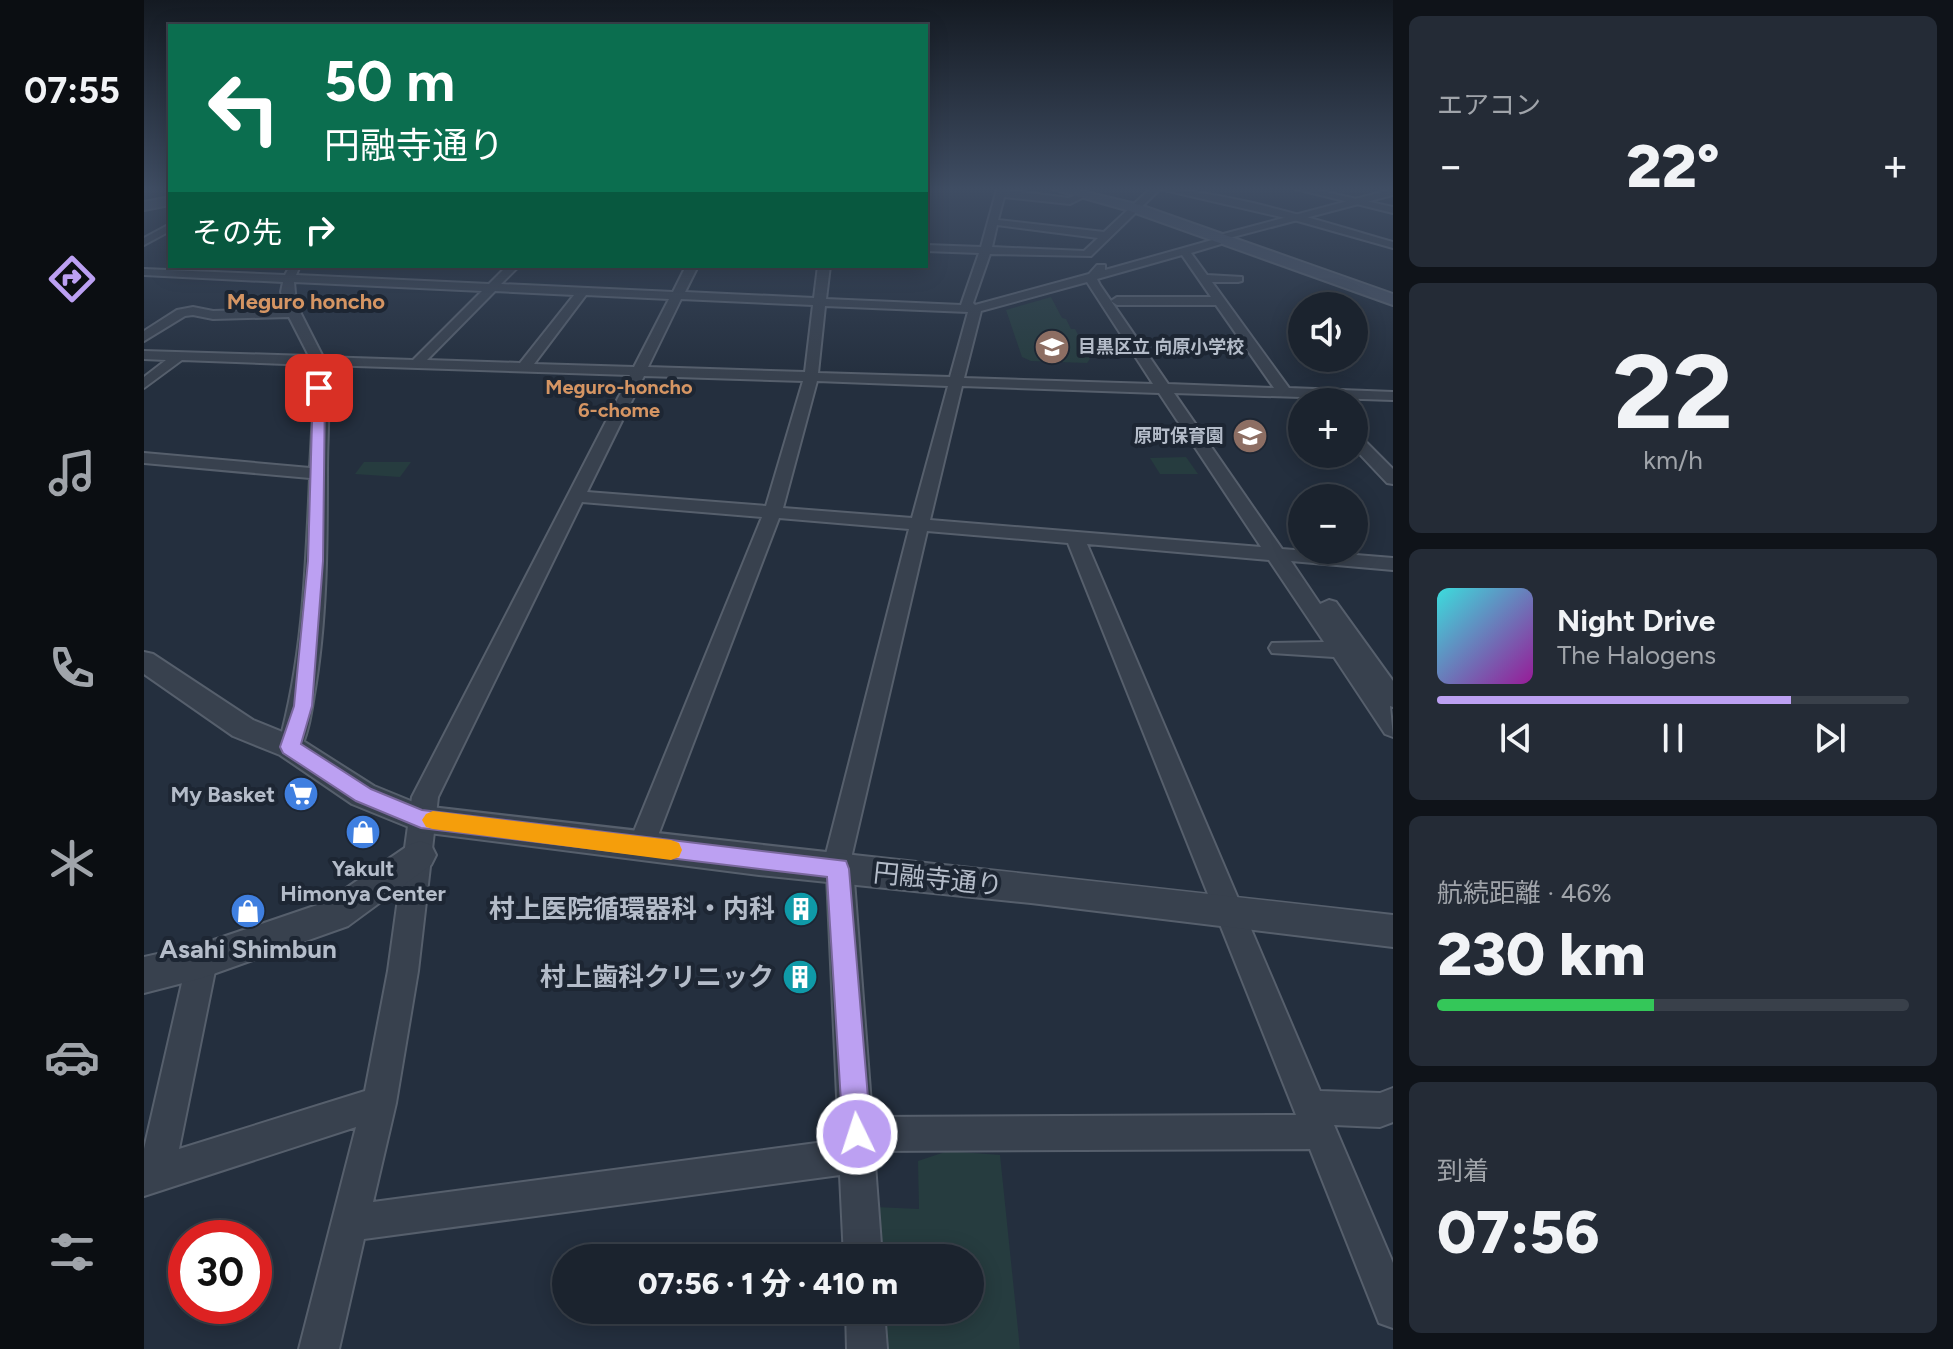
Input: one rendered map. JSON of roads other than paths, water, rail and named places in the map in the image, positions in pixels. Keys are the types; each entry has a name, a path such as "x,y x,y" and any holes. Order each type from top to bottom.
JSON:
{"main road":[{"path":"1260,252 1393,300"}],"street":[{"path":"972,308 967,303 985,252"},
{"path":"1035,252 1089,252"},
{"path":"1161,252 1099,268 1091,279 1171,388 1285,555 1393,698"},
{"path":"144,272 292,272 494,287 972,308 1180,252"},
{"path":"1185,252 1284,392"},
{"path":"1087,254 1096,273 1171,388"},
{"path":"416,364 511,268"},
{"path":"319,1349 379,1103 420,855 425,797 691,268"},
{"path":"641,846 773,512 811,377 824,268"},
{"path":"290,747 303,706 319,474 317,361 291,313 292,272"},
{"path":"1201,278 1238,279"},
{"path":"524,367 583,291"},
{"path":"1117,301 1218,301"},
{"path":"862,1244 838,869 861,754 957,381 972,308"},
{"path":"144,337 181,313 193,311 213,315 291,313"},
{"path":"144,355 1288,393"},
{"path":"144,384 179,356"},
{"path":"1368,397 1393,396"},
{"path":"1368,453 1393,479"},
{"path":"144,458 319,474"},
{"path":"577,496 1393,564"},
{"path":"1075,538 1393,1309"},
{"path":"1285,555 1341,650 1393,728"},
{"path":"1280,648 1341,650"},
{"name":"円融寺通り","path":"144,661 243,728 290,747 363,795 421,819 1393,931"},
{"path":"144,975 202,961 336,915 420,855"},
{"path":"150,1176 202,961"},
{"path":"150,1176 379,1103"},
{"path":"349,1223 858,1145 1315,1119 1380,1110 1393,1105"},
{"path":"866,1324 867,1349"}],"place":[{"name":"目黒区立 向原小学校","path":"1052,347"},
{"name":"原町保育園","path":"1250,436"},
{"name":"My Basket","path":"301,794"},
{"name":"Yakult Himonya Center","path":"363,832"},
{"name":"村上医院循環器科・内科","path":"801,909"},
{"name":"Asahi Shimbun","path":"248,911"},
{"name":"村上歯科クリニック","path":"800,977"}],"district":[{"name":"Meguro honcho","path":"306,301"},
{"name":"Meguro-honcho 6-chome","path":"619,398"}]}
